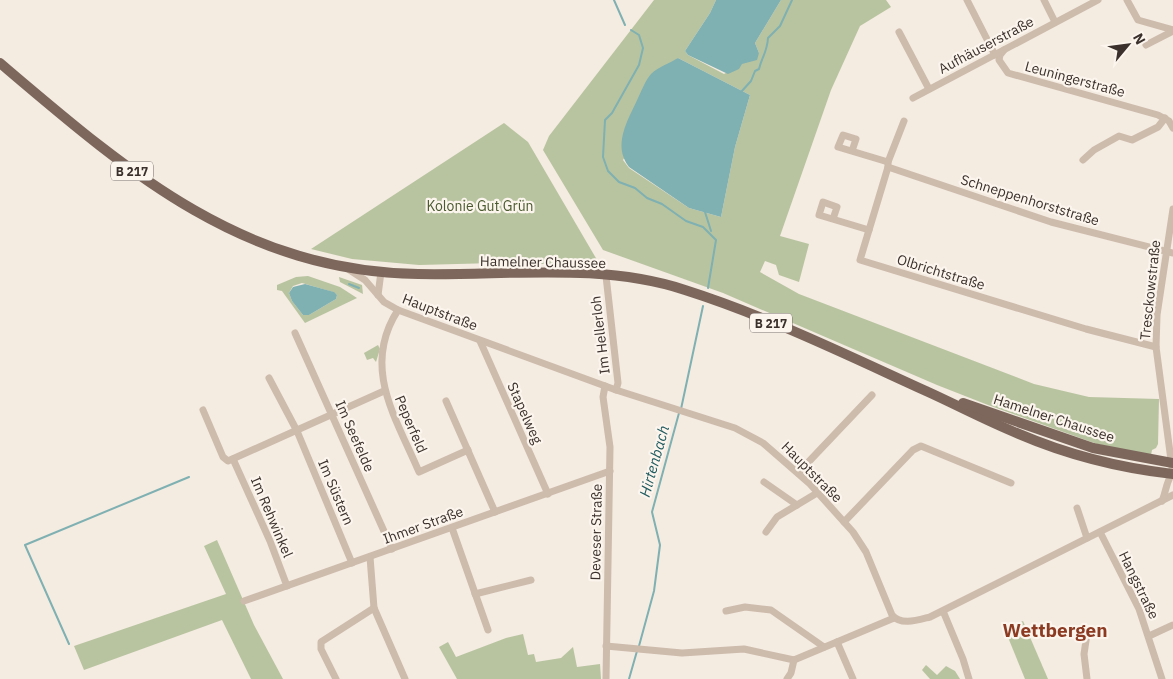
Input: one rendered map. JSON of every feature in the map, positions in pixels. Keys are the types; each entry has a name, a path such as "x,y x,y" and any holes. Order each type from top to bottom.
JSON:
{"main road":[{"name":"B 217","path":"1,64 64,118 139,176 204,218 278,250 345,267"},
{"name":"Hamelner Chaussee","path":"345,267 413,274 558,274 606,276 679,288 726,303 928,392 980,418 1063,451 1111,464 1173,474"},
{"name":"Hamelner Chaussee","path":"928,392 1092,448 1172,462"}],"street":[{"path":"966,0 995,55"},
{"path":"1044,0 1056,22"},
{"name":"Aufhäuserstraße","path":"913,98 1098,0"},
{"path":"1127,0 1138,20 1173,30"},
{"path":"1146,45 1173,30"},
{"path":"899,32 929,89"},
{"name":"Leuningerstraße","path":"1007,48 1000,55 999,60 1008,73 1165,118"},
{"path":"1083,160 1094,150 1119,136 1132,140 1158,127 1165,118 1173,128"},
{"name":"Olbrichtstraße","path":"904,121 888,165 860,260 1095,331 1156,347"},
{"name":"Schneppenhorststraße","path":"852,151 1052,222 1169,253"},
{"name":"Tresckowstraße","path":"1172,462 1156,347 1158,315 1169,253 1173,209"},
{"path":"832,219 869,230"},
{"name":"Hauptstraße","path":"345,267 365,280 384,302 398,310 480,342 616,390 735,428 763,443 798,473 844,522 866,552 894,618"},
{"path":"378,295 381,272"},
{"name":"Im Hellerloh","path":"606,276 618,383 616,390"},
{"name":"Peperfeld","path":"398,310 391,322 383,347 381,373 384,391 419,472 468,450"},
{"name":"Im Seefelde","path":"295,333 392,549"},
{"name":"Stapelweg","path":"480,342 548,494"},
{"name":"Im Süstern","path":"269,378 297,431 352,563"},
{"name":"Deveser Straße","path":"605,386 603,397 610,447 606,679"},
{"name":"Peperfeld","path":"233,459 384,391"},
{"path":"798,473 872,395"},
{"path":"446,401 495,512"},
{"path":"203,410 223,457 228,461 233,459"},
{"path":"844,522 913,450 921,446 1011,483"},
{"name":"Im Rehwinkel","path":"233,459 270,541 287,586"},
{"path":"1162,502 1168,486 1167,480 1173,474 1172,462"},
{"name":"Ihmer Straße","path":"244,601 610,472"},
{"path":"764,482 797,506"},
{"path":"766,532 777,517 817,493"},
{"path":"606,646 635,650 694,653 744,649 794,660 894,618 906,622 922,619 943,610 1173,496"},
{"path":"1076,508 1087,538"},
{"path":"452,528 488,630"},
{"name":"Hangstraße","path":"1100,532 1139,609 1162,679"},
{"path":"370,557 374,608 405,679"},
{"path":"475,594 531,580"},
{"path":"726,611 745,607 771,610 824,648"},
{"path":"336,679 321,649 321,642 374,608"},
{"path":"943,610 964,658 969,679"},
{"path":"1149,636 1173,625"},
{"path":"1087,634 1084,654 1087,679"},
{"path":"837,642 853,679"},
{"path":"787,679 794,660"}],"green space":[{"path":"654,0 716,0 710,13 685,51 688,55 724,74 759,53 755,43 781,0 886,0 891,7 860,26 831,90 780,236 809,244 799,282 779,275 776,265 765,261 760,272 799,294 1034,384 1089,397 1159,399 1158,444 1156,448 1152,450 1151,455 1097,444 988,405 723,293 603,250 543,150 549,136","holes":["678,58 750,95 735,147 721,217 689,208 629,168 623,160"]},
{"name":"Kolonie Gut Grün","path":"504,123 528,142 600,265 495,263 419,265 352,259 311,249"},
{"path":"308,276 340,287 357,298 305,323 282,291 277,290 277,285 296,277","holes":["302,283 333,292 337,295 336,299 309,315 303,315 292,301 289,293 293,286"]},
{"path":"339,277 362,285 363,294 340,282"},
{"path":"378,345 380,349 376,362 373,358 367,360 364,353"},
{"path":"217,540 254,625 283,679 251,679 222,620 84,670 74,646 226,594 204,546"},
{"path":"1023,621 1048,679 1025,679 1005,630"},
{"path":"523,634 528,655 534,654 536,662 561,658 573,647 577,667 600,664 601,679 457,679 439,647 448,642 456,657 506,638"},
{"path":"926,665 937,675 946,666 955,671 960,679 930,679 922,670"}],"water":[{"path":"716,0 781,0 755,43 759,53 757,60 742,64 739,69 728,74 688,55 685,51 710,13"},
{"path":"678,58 750,95 735,147 721,217 689,208 629,167 624,159 622,150 623,132 645,83 654,72"},
{"path":"305,284 334,292 337,295 336,299 309,315 303,315 292,301 289,293 293,287"}],"waterway":[{"name":"Hirtenbach","path":"614,0 625,25"},
{"path":"741,92 751,81 755,71 759,69 767,47 768,38 780,26 792,0"},
{"name":"Hirtenbach","path":"631,30 639,35 643,48 639,65 612,113 605,120 603,157 608,171 619,182 635,188 647,198 662,204 686,221 703,227 716,240 708,288"},
{"path":"705,212 711,231"},
{"path":"349,284 359,288"},
{"name":"Hirtenbach","path":"681,409 703,306"},
{"name":"Hirtenbach","path":"639,646 654,591 660,545 652,512 679,413"},
{"path":"69,644 25,545 189,477"},
{"name":"Hirtenbach","path":"629,679 637,651"}],"district":[{"name":"Wettbergen","path":"1055,630"}]}
